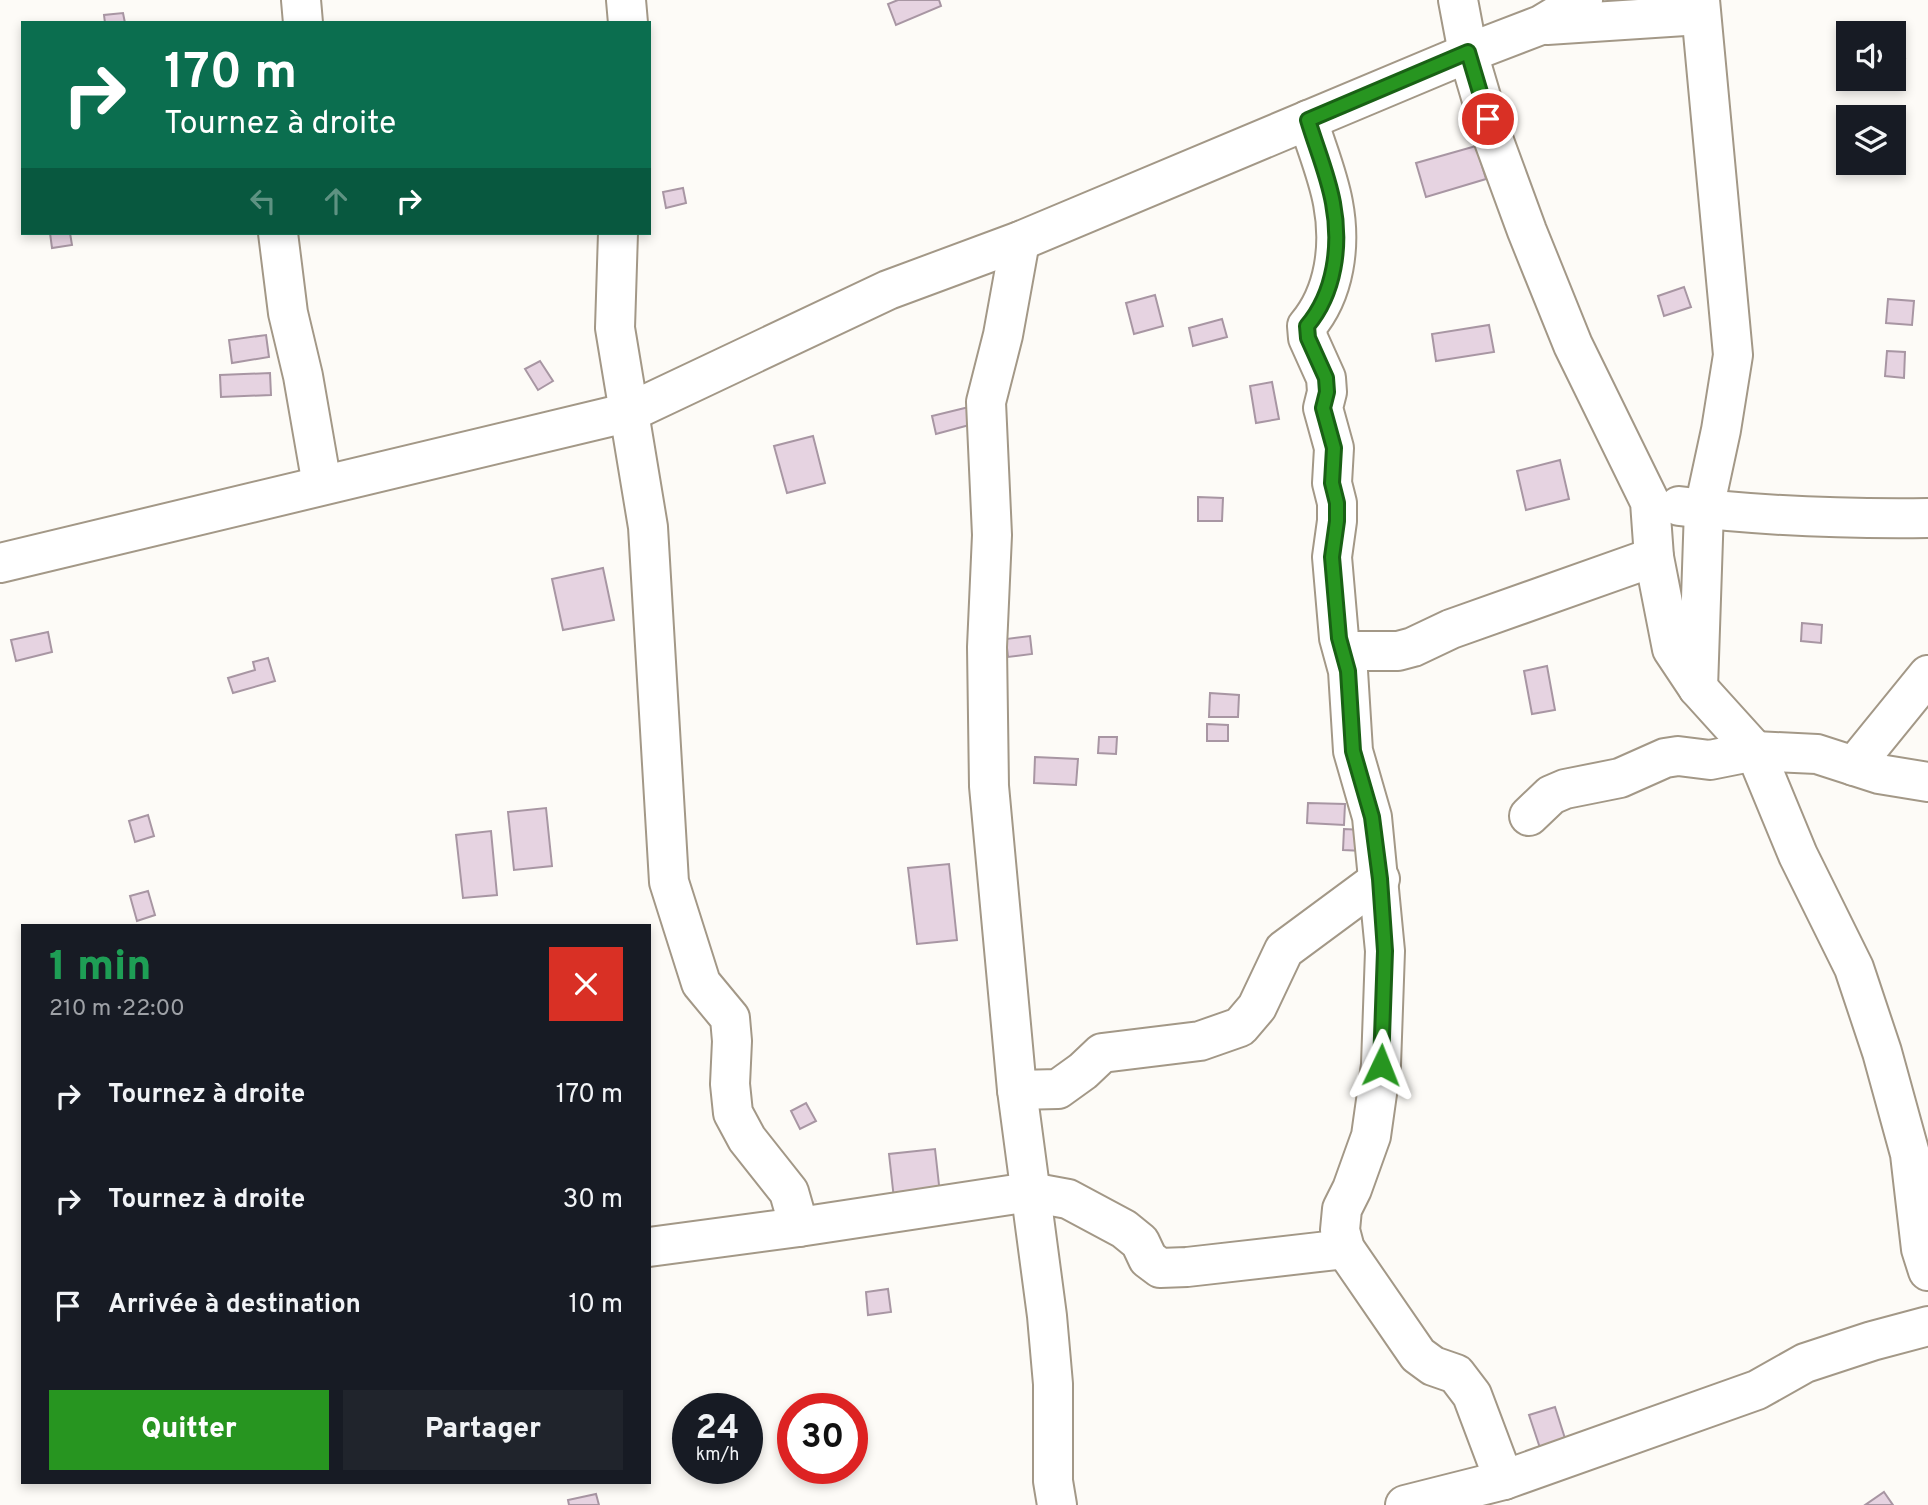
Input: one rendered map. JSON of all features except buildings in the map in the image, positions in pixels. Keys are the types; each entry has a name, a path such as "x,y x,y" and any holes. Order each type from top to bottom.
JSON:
{"street":[{"path":"301,0 303,21"},
{"path":"626,0 628,21"},
{"path":"1458,0 1468,52 1494,141 1573,345 1650,502 1654,557 1672,649 1698,688 1755,751 1798,855 1854,968 1882,1052 1910,1154 1921,1200 1921,1249 1928,1271"},
{"path":"0,564 631,412 888,289 1020,242 1468,52 1541,25 1583,0"},
{"path":"1541,25 1700,7 1732,355 1721,430 1704,509 1698,688"},
{"path":"1308,120 1333,203 1333,277 1319,312 1307,326 1308,338 1326,378 1327,392 1323,408 1334,448 1332,483 1337,503 1332,557 1339,638 1348,671 1353,751 1372,817 1385,951 1381,1065 1371,1136 1342,1209 1340,1230 1345,1249 1418,1355 1433,1366 1457,1374 1472,1395 1504,1480"},
{"path":"278,235 288,313 303,376 322,485"},
{"path":"618,235 615,328 648,527 669,882 701,983 730,1018 733,1113 747,1139 789,1192 799,1227"},
{"path":"1020,242 1003,335 986,402 992,534 987,648 989,786 1017,1090 1047,1316 1053,1384 1054,1481 1057,1505"},
{"path":"1650,502 1795,516 1928,518"},
{"path":"1344,651 1398,651 1413,647 1451,629 1654,557"},
{"path":"1854,766 1928,675"},
{"path":"1529,816 1551,795 1566,789 1620,778 1678,755 1710,760 1755,751 1817,754 1879,774 1928,782"},
{"path":"1017,1090 1058,1089 1102,1053 1200,1041 1240,1027 1257,1007 1284,950 1380,879"},
{"path":"651,1247 1030,1192 1068,1199 1124,1229 1140,1242 1148,1259 1160,1268 1345,1249"},
{"path":"1407,1505 1504,1480 1757,1390 1805,1363 1928,1326"}],"route":[{"path":"1381,1065 1385,951 1380,879 1372,817 1353,751 1348,671 1339,638 1332,557 1337,503 1332,483 1334,448 1323,408 1327,392 1326,378 1308,338 1307,326 1319,312 1333,277 1333,203 1308,120 1468,52 1488,119"}]}
